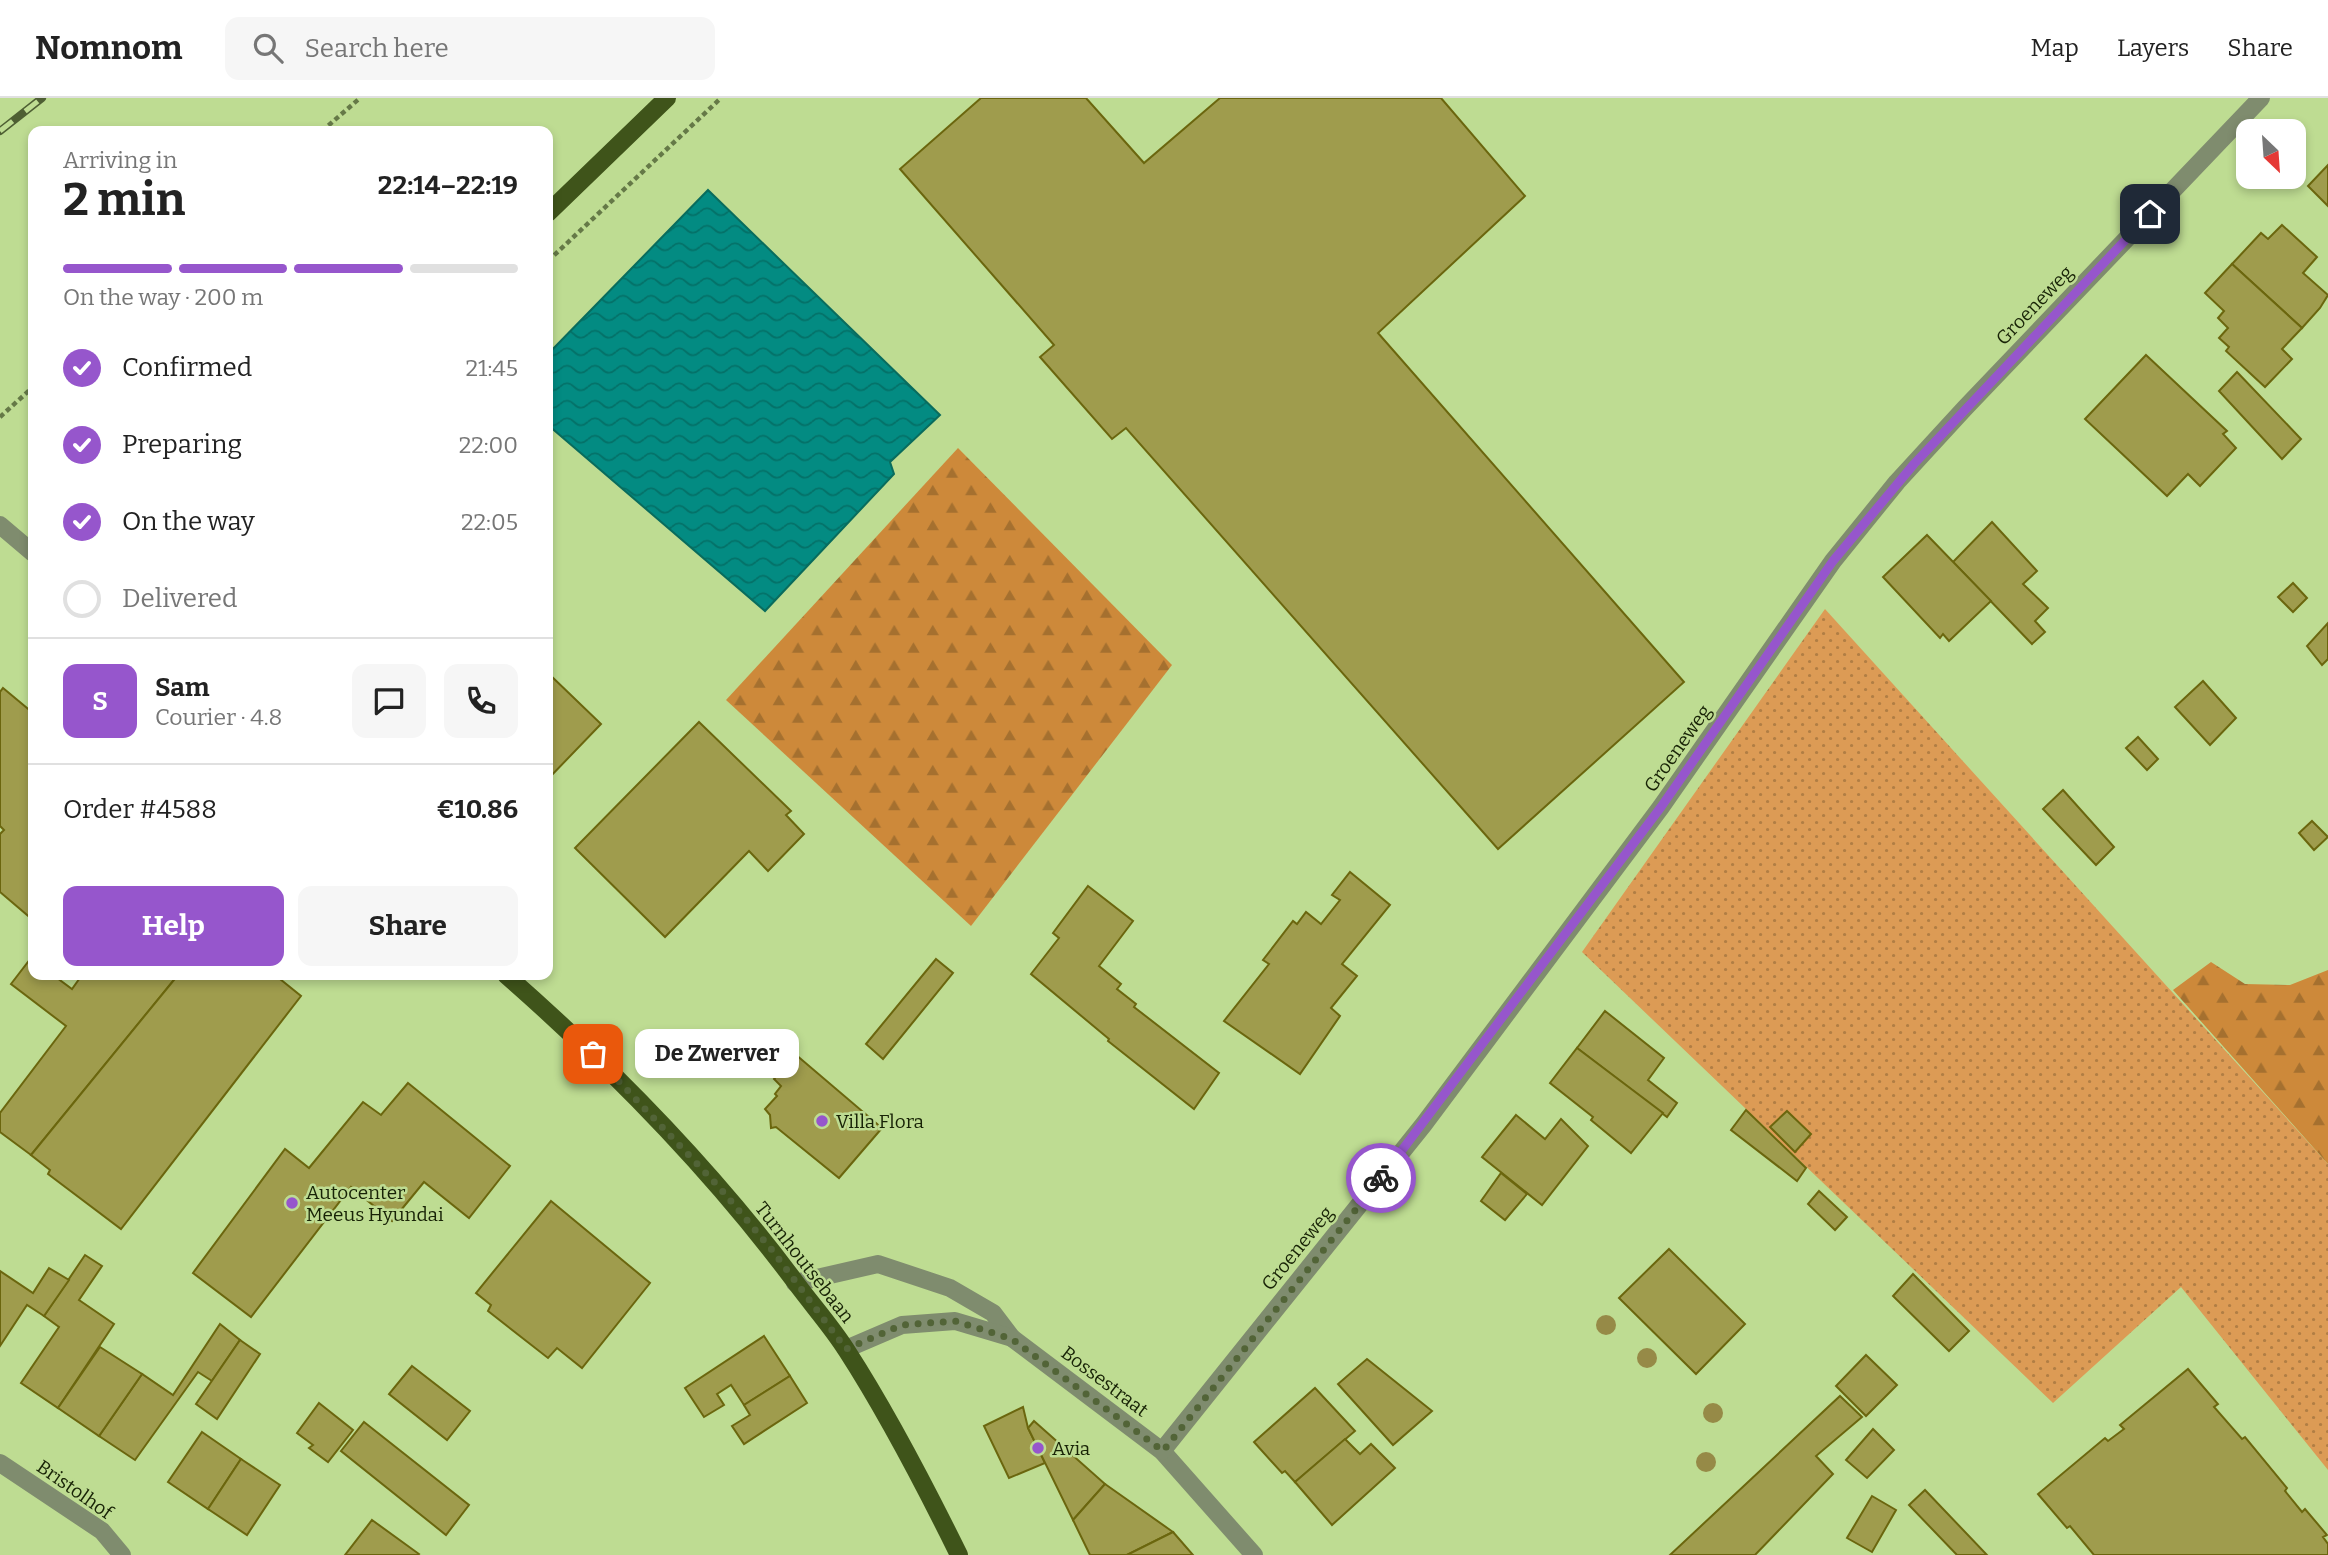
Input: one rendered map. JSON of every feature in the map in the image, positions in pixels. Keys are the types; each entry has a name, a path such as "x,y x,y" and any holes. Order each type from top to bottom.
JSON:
{"main road":[{"path":"553,208 667,98"},
{"name":"Turnhoutsebaan","path":"512,980 576,1036 693,1160 772,1250 846,1349 897,1435 959,1555"}],"street":[{"name":"Groeneweg","path":"1163,1451 1424,1124 1661,807 1833,561 1897,482 2261,98"},
{"path":"0,525 28,549"},
{"name":"Bossestraat","path":"795,1283 878,1264 950,1288 993,1313 1012,1339 1163,1451 1254,1555"},
{"name":"Bossestraat","path":"846,1349 902,1325 955,1321 1012,1339"},
{"name":"Bristolhof","path":"0,1462 102,1531 122,1555"}],"path":[{"path":"328,126 360,98"},
{"path":"553,256 721,98"},
{"path":"0,417 28,392"}],"shaded area":[{"path":"1825,609 2328,1164 2328,1470 2181,1287 2053,1403 1582,952"}],"green space":[{"path":"958,448 1172,665 971,926 726,700"},
{"path":"2211,962 2245,984 2290,985 2328,970 2328,1164 2173,990"}],"water":[{"path":"708,190 940,415 890,462 894,474 765,611 553,429 553,349"}],"building":[{"path":"981,98 1086,98 1144,163 1220,98 1441,98 1525,196 1378,333 1684,682 1498,849 1126,428 1112,439 1040,357 1054,345 900,169"},
{"path":"2328,165 2328,206 2308,186"},
{"path":"2282,225 2317,257 2303,273 2328,295 2302,328 2232,264 2261,233 2268,239"},
{"path":"2232,264 2302,328 2282,349 2292,359 2265,387 2226,351 2229,347 2219,338 2228,328 2218,318 2224,311 2205,293"},
{"path":"2146,355 2227,431 2223,434 2236,448 2200,486 2188,474 2167,496 2085,419"},
{"path":"2237,372 2301,439 2282,459 2219,391"},
{"path":"1992,522 2037,571 2023,584 2048,608 2035,621 2045,632 2032,644 1953,562"},
{"path":"1927,535 1991,601 1949,641 1943,634 1940,638 1883,577"},
{"path":"2293,583 2307,598 2293,612 2278,597"},
{"path":"2328,623 2328,659 2322,665 2307,646"},
{"path":"553,678 601,724 553,774"},
{"path":"2203,681 2236,718 2210,745 2175,707"},
{"path":"3,688 28,709 28,916 0,892 0,834 4,830 0,826 0,692"},
{"path":"699,722 791,811 786,815 804,834 768,871 749,851 665,937 575,848"},
{"path":"2138,737 2158,759 2147,770 2126,748"},
{"path":"2063,790 2114,847 2096,865 2043,809"},
{"path":"2312,821 2328,837 2314,850 2299,833"},
{"path":"1350,872 1390,905 1342,964 1357,976 1331,1008 1340,1016 1300,1074 1224,1021 1269,964 1263,960 1293,921 1297,924 1306,912 1321,924 1340,900 1332,895"},
{"path":"1088,886 1133,921 1099,966 1121,984 1117,989 1136,1004 1134,1007 1219,1073 1194,1109 1108,1041 1109,1039 1031,974 1059,938 1053,933"},
{"path":"936,959 953,973 883,1059 866,1044"},
{"path":"28,962 28,980 60,980 72,989 78,980 174,980 31,1155 0,1132 0,1113 66,1026 11,984"},
{"path":"174,980 281,980 301,996 121,1229 48,1174 50,1170 31,1155"},
{"path":"1605,1011 1664,1058 1648,1080 1677,1103 1667,1117 1577,1048"},
{"path":"1577,1048 1663,1113 1631,1153 1591,1120 1593,1117 1550,1083"},
{"name":"Villa Flora","path":"795,1054 882,1128 839,1178 776,1127 771,1128 770,1115 765,1109 777,1096 775,1094 781,1086 774,1079"},
{"name":"Autocenter Meeus Hyundai","path":"408,1083 510,1166 469,1218 424,1182 392,1221 351,1187 251,1317 193,1273 285,1149 309,1168 363,1102 381,1115"},
{"path":"1746,1110 1806,1168 1797,1181 1731,1130"},
{"path":"1787,1111 1811,1134 1795,1152 1770,1127"},
{"path":"1516,1115 1545,1139 1561,1119 1588,1146 1542,1205 1482,1157"},
{"path":"1501,1173 1527,1194 1505,1220 1481,1201"},
{"path":"1819,1191 1847,1217 1835,1230 1808,1204"},
{"path":"551,1201 650,1283 582,1368 557,1348 548,1358 488,1311 491,1305 476,1293"},
{"path":"1669,1249 1745,1324 1696,1374 1619,1298"},
{"path":"85,1255 102,1266 79,1300 114,1324 58,1408 21,1383 59,1327 44,1316"},
{"path":"49,1268 69,1280 44,1316 27,1305 0,1346 0,1271 33,1293"},
{"path":"1913,1274 1969,1331 1949,1351 1893,1296"},
{"path":"220,1324 240,1340 212,1381 198,1372 135,1460 99,1436 142,1374 173,1395"},
{"path":"764,1336 790,1376 744,1405 731,1385 717,1394 724,1405 704,1417 685,1388"},
{"path":"240,1340 260,1354 217,1419 196,1404"},
{"path":"100,1347 142,1374 99,1436 58,1408"},
{"path":"1866,1355 1897,1385 1866,1416 1836,1386"},
{"path":"1367,1359 1432,1411 1393,1445 1338,1384"},
{"path":"412,1366 470,1411 447,1440 389,1394"},
{"path":"2188,1369 2218,1404 2214,1407 2242,1439 2245,1437 2287,1488 2285,1491 2302,1512 2305,1509 2327,1535 2323,1537 2328,1544 2328,1555 2094,1555 2038,1494 2105,1438 2108,1441 2124,1429 2120,1425"},
{"path":"790,1376 807,1403 744,1444 732,1426 750,1415 744,1405"},
{"path":"1315,1388 1355,1431 1295,1482 1285,1471 1282,1473 1254,1442"},
{"path":"1840,1396 1862,1417 1816,1456 1833,1474 1755,1555 1670,1555"},
{"path":"319,1403 353,1430 328,1462 309,1448 313,1445 297,1433"},
{"path":"1023,1407 1028,1428 1045,1463 1009,1478 984,1426"},
{"path":"1034,1421 1105,1484 1073,1520 1028,1428"},
{"path":"364,1422 469,1505 446,1535 341,1451"},
{"path":"1873,1429 1894,1450 1867,1478 1846,1460"},
{"path":"202,1432 241,1459 208,1509 168,1482"},
{"path":"1345,1439 1360,1454 1371,1444 1395,1468 1332,1525 1295,1482"},
{"path":"241,1459 280,1485 247,1535 208,1509"},
{"path":"1105,1484 1173,1532 1127,1555 1090,1555 1073,1520"},
{"path":"1925,1490 1987,1555 1957,1555 1909,1505"},
{"path":"1872,1496 1896,1510 1872,1552 1847,1538"},
{"path":"372,1520 419,1554 345,1555"},
{"path":"1173,1532 1193,1555 1127,1555"}],"railway":[{"path":"0,131 42,98"}],"way so far":[{"path":"593,1054 719,1187 772,1250 846,1349 902,1325 955,1321 1012,1339 1163,1451 1381,1178"}],"place":[{"name":"De Zwerver","path":"593,1054"},
{"name":"Villa Flora","path":"822,1121"},
{"name":"Autocenter Meeus Hyundai","path":"292,1203"},
{"name":"Avia","path":"1038,1448"}],"route":[{"path":"1381,1178 1661,807 1833,561 1897,482 2150,214"}]}
